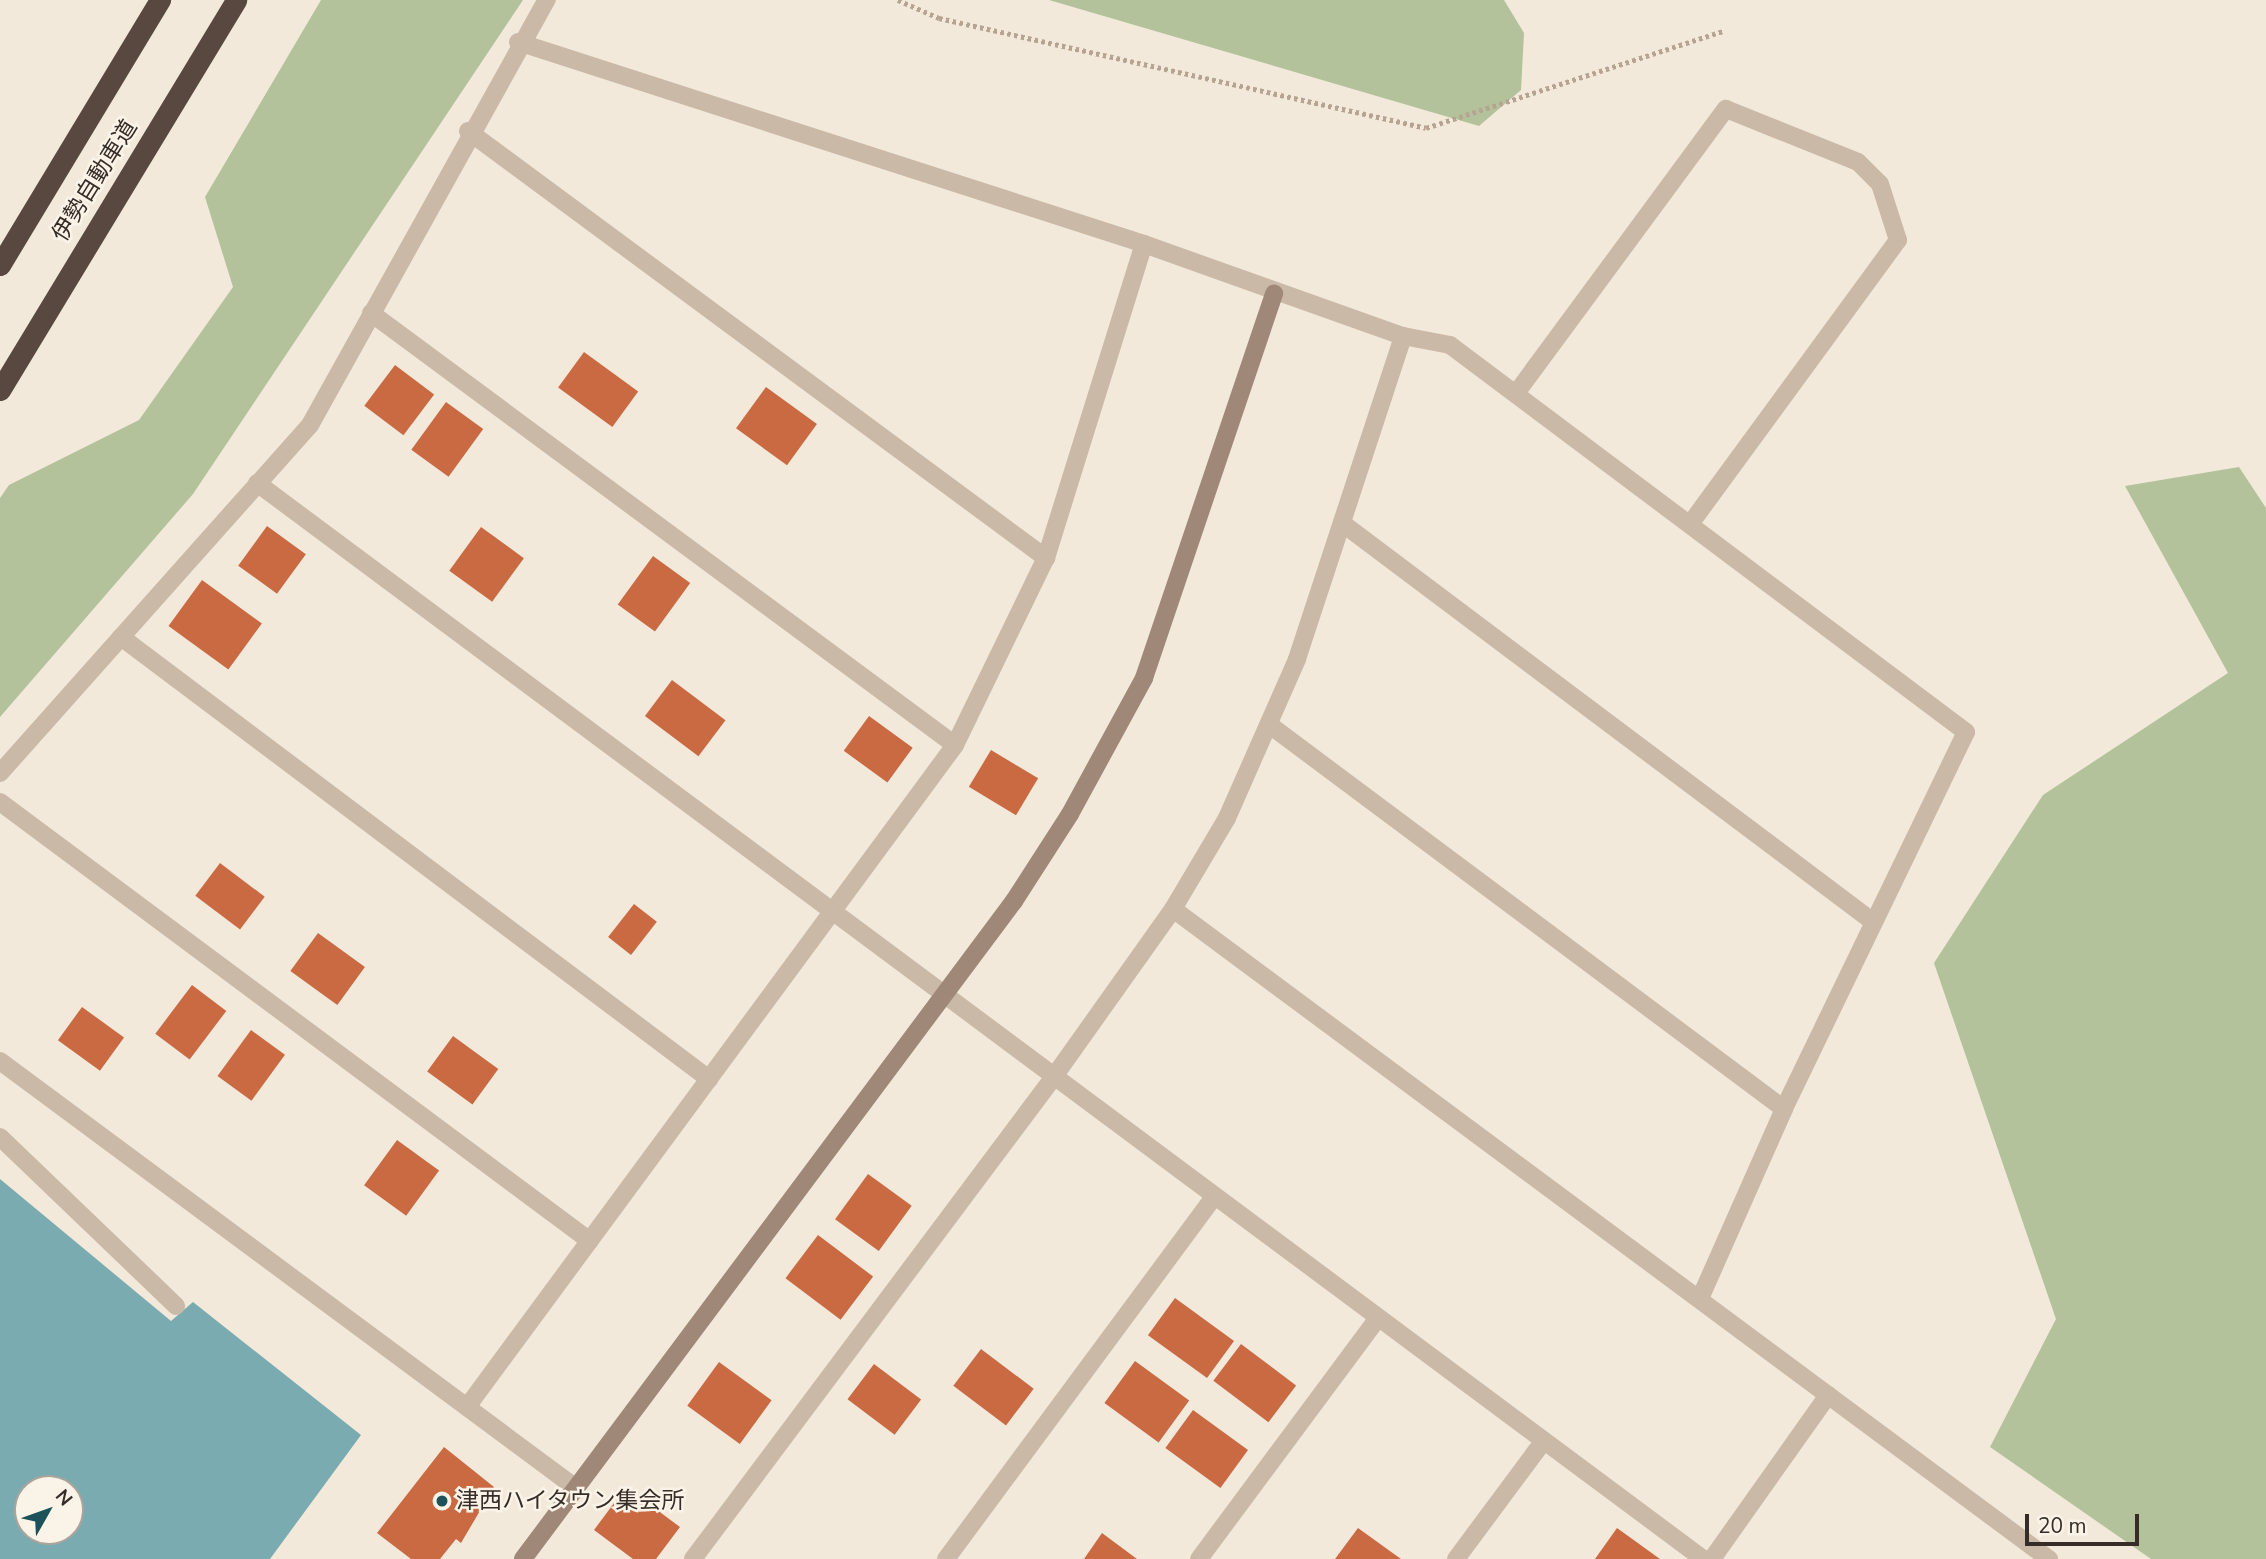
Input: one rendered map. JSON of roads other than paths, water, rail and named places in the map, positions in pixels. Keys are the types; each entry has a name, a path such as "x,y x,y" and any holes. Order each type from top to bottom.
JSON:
{"highway":[{"name":"伊勢自動車道","path":"0,265 160,0"},
{"name":"伊勢自動車道","path":"0,390 236,0"}],"street":[{"path":"0,774 310,425 468,131 518,42 547,0"},
{"path":"518,42 1144,244 1273,293 1403,336 1450,345 1517,392 1966,732 1872,921 1784,1108 1700,1299"},
{"path":"1517,392 1726,109 1858,162 1880,184 1899,240 1691,523"},
{"path":"468,131 1046,558"},
{"path":"467,1408 955,745 1046,558 1144,244"},
{"path":"523,1559 944,995 1070,814 1144,677 1273,293"},
{"path":"371,313 955,745"},
{"path":"693,1559 1053,1078 1174,909 1270,726 1342,523 1403,336"},
{"path":"257,483 1543,1443 1703,1559"},
{"path":"1342,523 1872,921"},
{"path":"121,637 709,1079"},
{"path":"1270,726 1784,1108"},
{"path":"0,802 590,1241"},
{"path":"1174,909 2049,1559"},
{"path":"0,1061 576,1488"},
{"path":"0,1137 176,1306"},
{"path":"946,1559 1214,1197"},
{"path":"1199,1559 1377,1319"},
{"path":"1712,1559 1828,1395"},
{"path":"1456,1559 1543,1443"}],"water":[{"path":"0,1179 171,1321 193,1302 361,1435 270,1559 0,1559"}],"place":[{"name":"津西ハイタウン集会所","path":"442,1501"}]}
